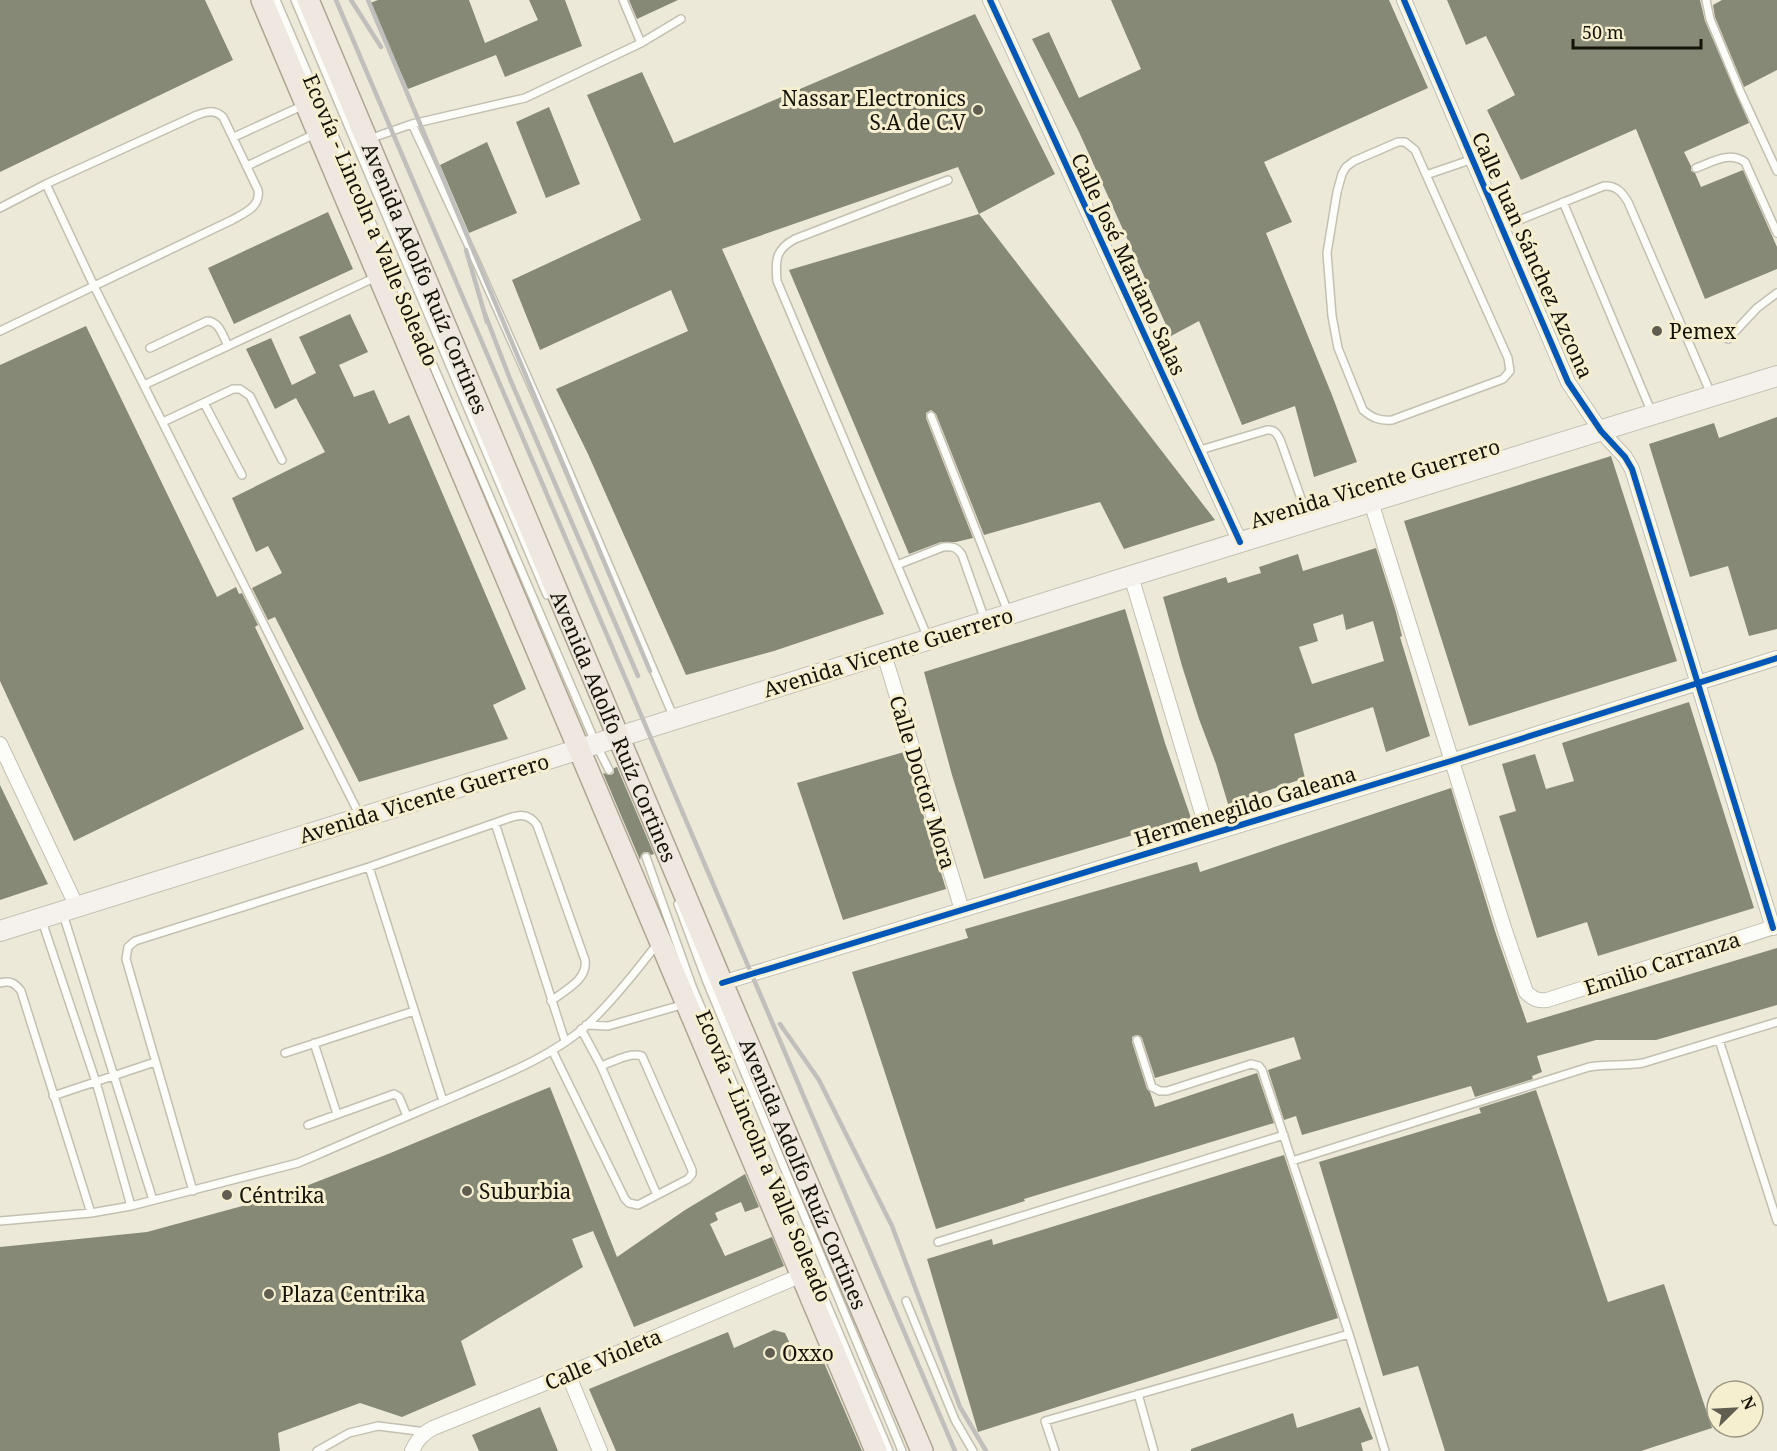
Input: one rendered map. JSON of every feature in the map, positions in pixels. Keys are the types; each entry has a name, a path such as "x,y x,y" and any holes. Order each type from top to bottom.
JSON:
{"main road":[{"name":"Avenida Adolfo Ruíz Cortines","path":"262,0 379,276 722,982 922,1451"},
{"name":"Avenida Adolfo Ruíz Cortines","path":"308,0 367,140 604,741 659,940 876,1451"},
{"name":"Avenida Vicente Guerrero","path":"0,931 1777,376"}],"street":[{"name":"Calle José Mariano Salas","path":"990,0 1240,542"},
{"name":"Calle Juan Sánchez Azcona","path":"1404,0 1568,382 1601,431 1625,457 1632,470 1697,684 1775,927"},
{"path":"1371,502 1451,761"},
{"path":"1131,576 1208,833"},
{"name":"Calle Doctor Mora","path":"884,654 962,910"},
{"name":"Hermenegildo Galeana","path":"722,982 1451,761 1777,658"},
{"path":"0,744 70,909"},
{"name":"Emilio Carranza","path":"1451,761 1505,931 1527,992 1532,998 1538,1001 1547,1000 1775,927"},
{"name":"Calle Violeta","path":"426,1432 802,1275"},
{"path":"568,1374 600,1451"},
{"path":"412,1451 417,1440 426,1432"}],"lane":[{"name":"Ecovía - Lincoln a Valle Soleado","path":"276,0 604,741 609,770"},
{"path":"295,0 553,608"},
{"path":"623,0 641,43"},
{"path":"1706,0 1710,19 1777,171"},
{"path":"367,140 412,124 525,98 641,43 681,19"},
{"path":"234,137 306,104"},
{"path":"0,208 46,184 208,111 215,111 223,117 259,196 255,205 249,210 0,331"},
{"path":"412,124 551,430 675,719"},
{"path":"247,166 318,132"},
{"path":"1398,142 1405,142 1415,150 1426,175 1508,358 1510,370 1503,379 1392,420 1383,421 1370,416 1363,410 1338,348 1332,316 1328,268 1330,229 1342,174 1346,167 1354,161 1398,142"},
{"path":"1696,168 1730,156 1745,162 1777,233"},
{"path":"1426,175 1473,159"},
{"path":"929,640 777,280 775,265 778,254 785,244 795,238 948,180"},
{"path":"46,184 94,286 361,818"},
{"path":"1502,227 1604,186 1617,188 1628,202 1712,396"},
{"path":"1563,202 1653,415"},
{"path":"144,384 379,276"},
{"path":"1728,339 1757,309 1777,293"},
{"path":"150,348 207,321 213,321 218,325 228,346"},
{"path":"164,423 233,389 240,389 250,396 282,460"},
{"path":"204,403 242,475"},
{"path":"931,416 1009,614"},
{"path":"1197,451 1267,430 1274,431 1281,442 1309,521"},
{"path":"897,565 943,547 951,546 958,549 986,622"},
{"path":"193,1191 126,959 126,951 130,944 369,867 519,815 526,815 537,825 585,960 585,973 581,978 551,1001"},
{"path":"495,823 565,1041"},
{"path":"658,852 663,863"},
{"name":"Ecovía - Lincoln a Valle Soleado","path":"646,857 692,986 889,1451"},
{"path":"369,867 443,1101"},
{"path":"675,896 707,982 902,1451"},
{"path":"70,909 114,1076 153,1200"},
{"path":"41,918 96,1082 132,1206"},
{"path":"0,1221 91,1213 132,1206 193,1191 298,1162 443,1101 526,1065 584,1027 630,978 659,940"},
{"path":"0,983 12,982 21,991 91,1213"},
{"path":"584,1027 608,1026 686,1004"},
{"path":"285,1053 414,1011"},
{"path":"1292,1161 1589,1067 1643,1063 1777,1023"},
{"path":"584,1027 657,1195"},
{"path":"1137,1040 1152,1087 1160,1091 1251,1064 1259,1066 1262,1070 1350,1334 1385,1451"},
{"path":"1719,1040 1777,1221"},
{"path":"314,1043 337,1114"},
{"path":"552,1050 625,1199 633,1205 638,1205 688,1179 692,1174 642,1056 632,1055 601,1066"},
{"path":"53,1096 155,1062"},
{"path":"308,1125 394,1094 399,1097 407,1116"},
{"path":"938,1242 1284,1135"},
{"path":"906,1301 956,1420 974,1451"},
{"path":"1055,1451 1045,1421 1350,1334"},
{"path":"1138,1394 1154,1451"},
{"path":"317,1451 349,1433 378,1426 426,1432"}],"building":[{"path":"0,0 205,0 233,60 0,172"},
{"path":"378,0 469,0 485,43 538,20 529,0 565,0 582,46 505,77 496,55 408,89 370,3"},
{"path":"629,0 678,0 637,19"},
{"path":"1111,0 1389,0 1428,88 1264,162 1292,222 1266,233 1357,462 1314,477 1295,406 1242,425 1199,321 1171,336 1079,132 1032,39 1049,32 1079,98 1141,69"},
{"path":"1447,0 1700,0 1705,21 1749,123 1684,152 1691,171 1695,173 1701,187 1743,170 1777,247 1777,269 1705,299 1636,129 1521,180 1487,110 1515,95 1486,36 1466,45"},
{"path":"1722,0 1777,0 1777,70 1744,87 1715,17 1713,5"},
{"path":"975,14 1055,174 979,214 958,167 722,249 884,614 774,651 686,675 588,454 556,389 688,331 671,290 540,350 512,280 641,220 587,95 642,72 674,143"},
{"path":"549,107 580,184 546,198 516,122"},
{"path":"487,142 517,213 469,233 440,165"},
{"path":"328,212 353,269 234,324 208,268"},
{"path":"979,214 1215,520 1124,549 1100,502 984,535 936,414 931,410 926,413 926,418 973,538 956,542 941,542 909,554 789,270"},
{"path":"350,314 368,352 339,365 354,397 374,390 389,424 409,415 526,689 493,705 508,739 359,782 275,617 268,620 252,588 282,573 268,546 256,552 232,498 325,452 296,398 275,409 246,349 271,338 292,385 316,373 299,337"},
{"path":"86,326 217,597 236,587 239,594 242,593 258,625 255,627 304,729 74,841 0,681 0,365"},
{"path":"1777,417 1777,629 1749,636 1728,566 1690,577 1649,444 1714,423 1719,438"},
{"path":"1611,456 1677,661 1469,726 1404,521"},
{"path":"1376,548 1430,736 1386,752 1373,707 1294,734 1305,778 1228,804 1182,666 1163,597 1226,577 1228,583 1261,573 1259,567 1298,554 1303,571","holes":["1343,614 1346,630 1373,621 1384,661 1312,684 1299,647 1318,641 1313,624"]},
{"path":"1125,609 1165,743 1191,818 984,879 924,672"},
{"path":"1689,702 1754,908 1598,956 1587,922 1537,938 1499,816 1516,811 1502,764 1535,754 1546,789 1574,781 1562,743"},
{"path":"904,752 946,889 843,920 797,783"},
{"path":"617,767 654,854 644,852 640,860 603,773 611,775"},
{"path":"0,785 48,884 0,900"},
{"path":"1451,788 1496,934 1527,1023 1777,948 1777,1005 1656,1040 1596,1040 1537,1056 1542,1072 1532,1076 1533,1079 1475,1097 1471,1086 1302,1135 1296,1116 1284,1120 1268,1070 1301,1059 1294,1037 1155,1078 1142,1038 1136,1035 1132,1037 1132,1042 1155,1107 1257,1073 1274,1123 1024,1199 1025,1201 936,1229 852,972 968,938 965,929 1197,862 1200,872"},
{"name":"Plaza Centrika","path":"550,1087 617,1257 685,1210 745,1174 759,1207 745,1212 741,1202 715,1213 718,1220 710,1224 725,1256 772,1237 784,1266 634,1327 593,1231 572,1239 583,1267 461,1341 476,1385 402,1417 360,1403 278,1433 280,1451 0,1451 0,1247 147,1232 283,1195"},
{"path":"1536,1090 1608,1302 1664,1284 1705,1407 1705,1430 1641,1451 1445,1451 1418,1366 1383,1376 1319,1162 1481,1113 1479,1108"},
{"path":"1284,1155 1338,1318 978,1432 927,1259 992,1239 993,1245"},
{"path":"774,1330 785,1333 798,1361 819,1351 862,1451 616,1451 589,1389 728,1332 734,1348"},
{"path":"540,1407 558,1451 479,1451 472,1435"},
{"path":"1360,1407 1373,1439 1361,1443 1363,1451 1191,1451 1191,1449 1293,1413 1297,1428"}],"railway":[{"path":"336,0 955,1451"},
{"path":"351,0 381,47"},
{"path":"368,0 650,671"},
{"path":"466,250 487,322"},
{"path":"485,314 510,379 638,676"},
{"path":"780,1024 819,1080 892,1226 960,1407 986,1451"}],"cycle path":[{"path":"990,0 1240,542"},
{"path":"1404,0 1568,382 1601,431 1625,457 1632,469 1773,928"},
{"path":"722,983 1451,761 1777,658"}],"place":[{"name":"Nassar Electronics S.A de C.V","path":"978,110"},
{"name":"Pemex","path":"1657,331"},
{"name":"Suburbia","path":"467,1191"},
{"name":"Céntrika","path":"227,1195"},
{"name":"Plaza Centrika","path":"269,1294"},
{"name":"Oxxo","path":"770,1353"}]}
